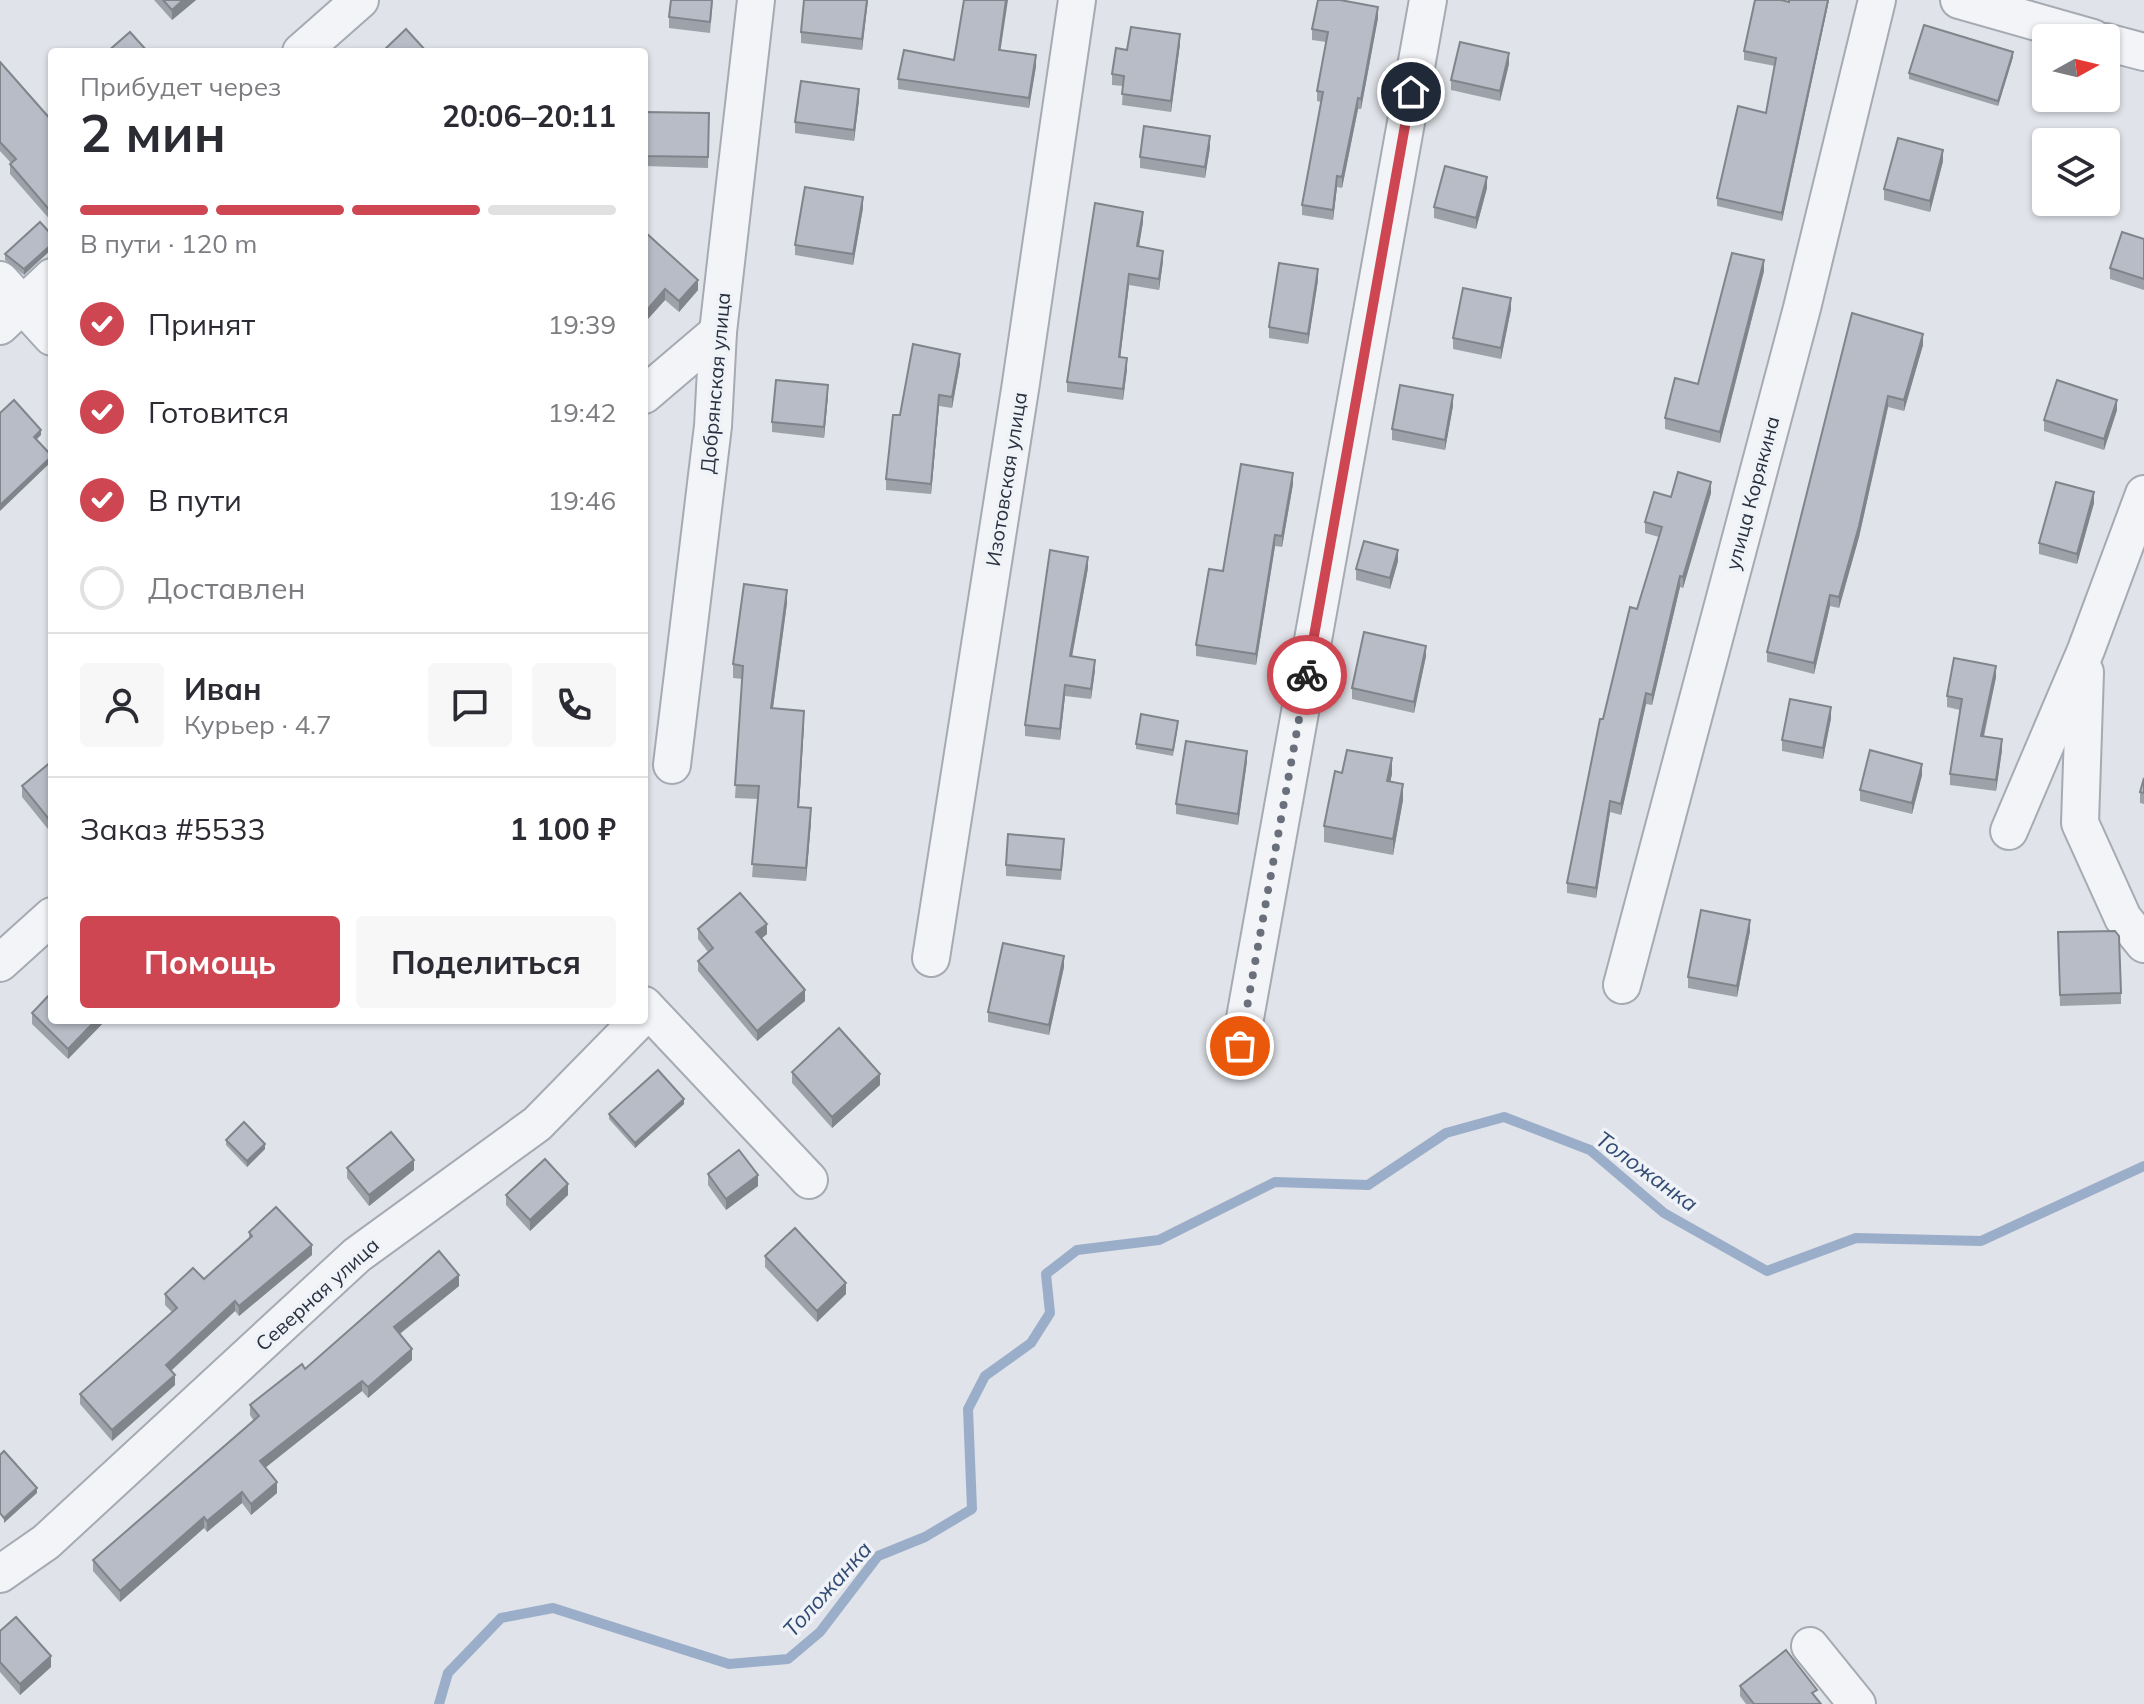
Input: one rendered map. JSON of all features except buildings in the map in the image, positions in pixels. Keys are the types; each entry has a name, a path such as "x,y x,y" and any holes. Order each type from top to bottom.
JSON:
{"street":[{"path":"306,48 360,0"},
{"name":"Добрянская улица","path":"672,765 713,426 718,332 756,0"},
{"name":"Изотовская улица","path":"931,958 1077,0"},
{"path":"1240,1046 1428,0"},
{"name":"улица Корякина","path":"1622,985 1802,308 1877,0"},
{"path":"1959,0 2044,24"},
{"path":"2120,46 2144,52"},
{"path":"48,279 8,303 48,334"},
{"path":"648,392 718,332"},
{"path":"2009,831 2086,650 2144,494"},
{"path":"2086,650 2080,823 2123,918 2144,944"},
{"path":"0,963 48,920"},
{"path":"648,1017 809,1180"},
{"name":"Северная улица","path":"0,1574 46,1542 357,1255 537,1124 633,1024"},
{"path":"1810,1646 1857,1704"}],"waterway":[{"name":"Толожанка","path":"439,1704 448,1673 501,1618 553,1608 729,1664 788,1659 820,1632 878,1556 925,1537 972,1509 968,1409 985,1376 1031,1343 1050,1313 1046,1274 1077,1250 1159,1240 1275,1182 1368,1185 1446,1133 1504,1117 1590,1150 1664,1213 1767,1271 1856,1238 1981,1241 2144,1166"}],"way so far":[{"path":"1240,1046 1307,675"}],"route":[{"path":"1307,675 1411,92"}]}
